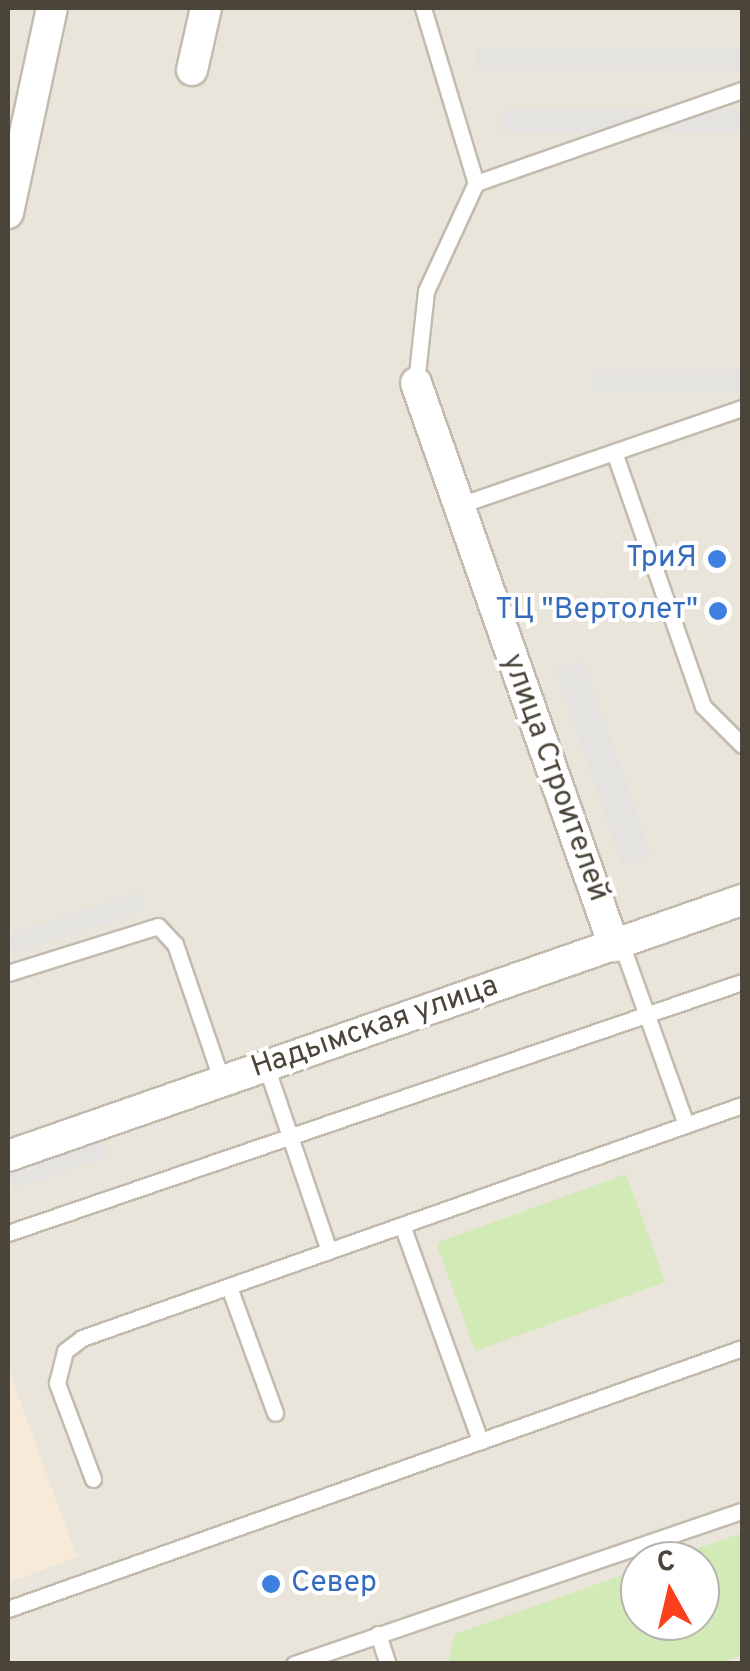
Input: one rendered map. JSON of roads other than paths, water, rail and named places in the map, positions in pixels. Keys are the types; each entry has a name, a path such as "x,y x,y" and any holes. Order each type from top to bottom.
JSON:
{"street":[{"path":"8,213 52,8"},
{"path":"192,70 206,8"},
{"name":"улица Строителей","path":"416,383 456,506 618,944"},
{"name":"Надымская улица","path":"8,1156 742,900"}],"lane":[{"path":"416,383 426,290 476,183 422,8"},
{"path":"476,183 742,90"},
{"path":"456,506 742,408"},
{"path":"614,452 702,706 742,745"},
{"path":"8,972 158,926 175,944 222,1082"},
{"path":"618,944 686,1125"},
{"path":"8,1233 742,982"},
{"path":"266,1066 329,1252"},
{"path":"93,1479 58,1384 65,1351 229,1287 742,1105"},
{"path":"402,1225 480,1441"},
{"path":"229,1287 275,1413"},
{"path":"8,1609 742,1348"},
{"path":"294,1664 742,1511"},
{"path":"378,1634 388,1664"}],"place":[{"name":"ТриЯ","path":"717,559"},
{"name":"ТЦ \"Вертолет\"","path":"718,611"},
{"name":"Север","path":"271,1584"}]}
